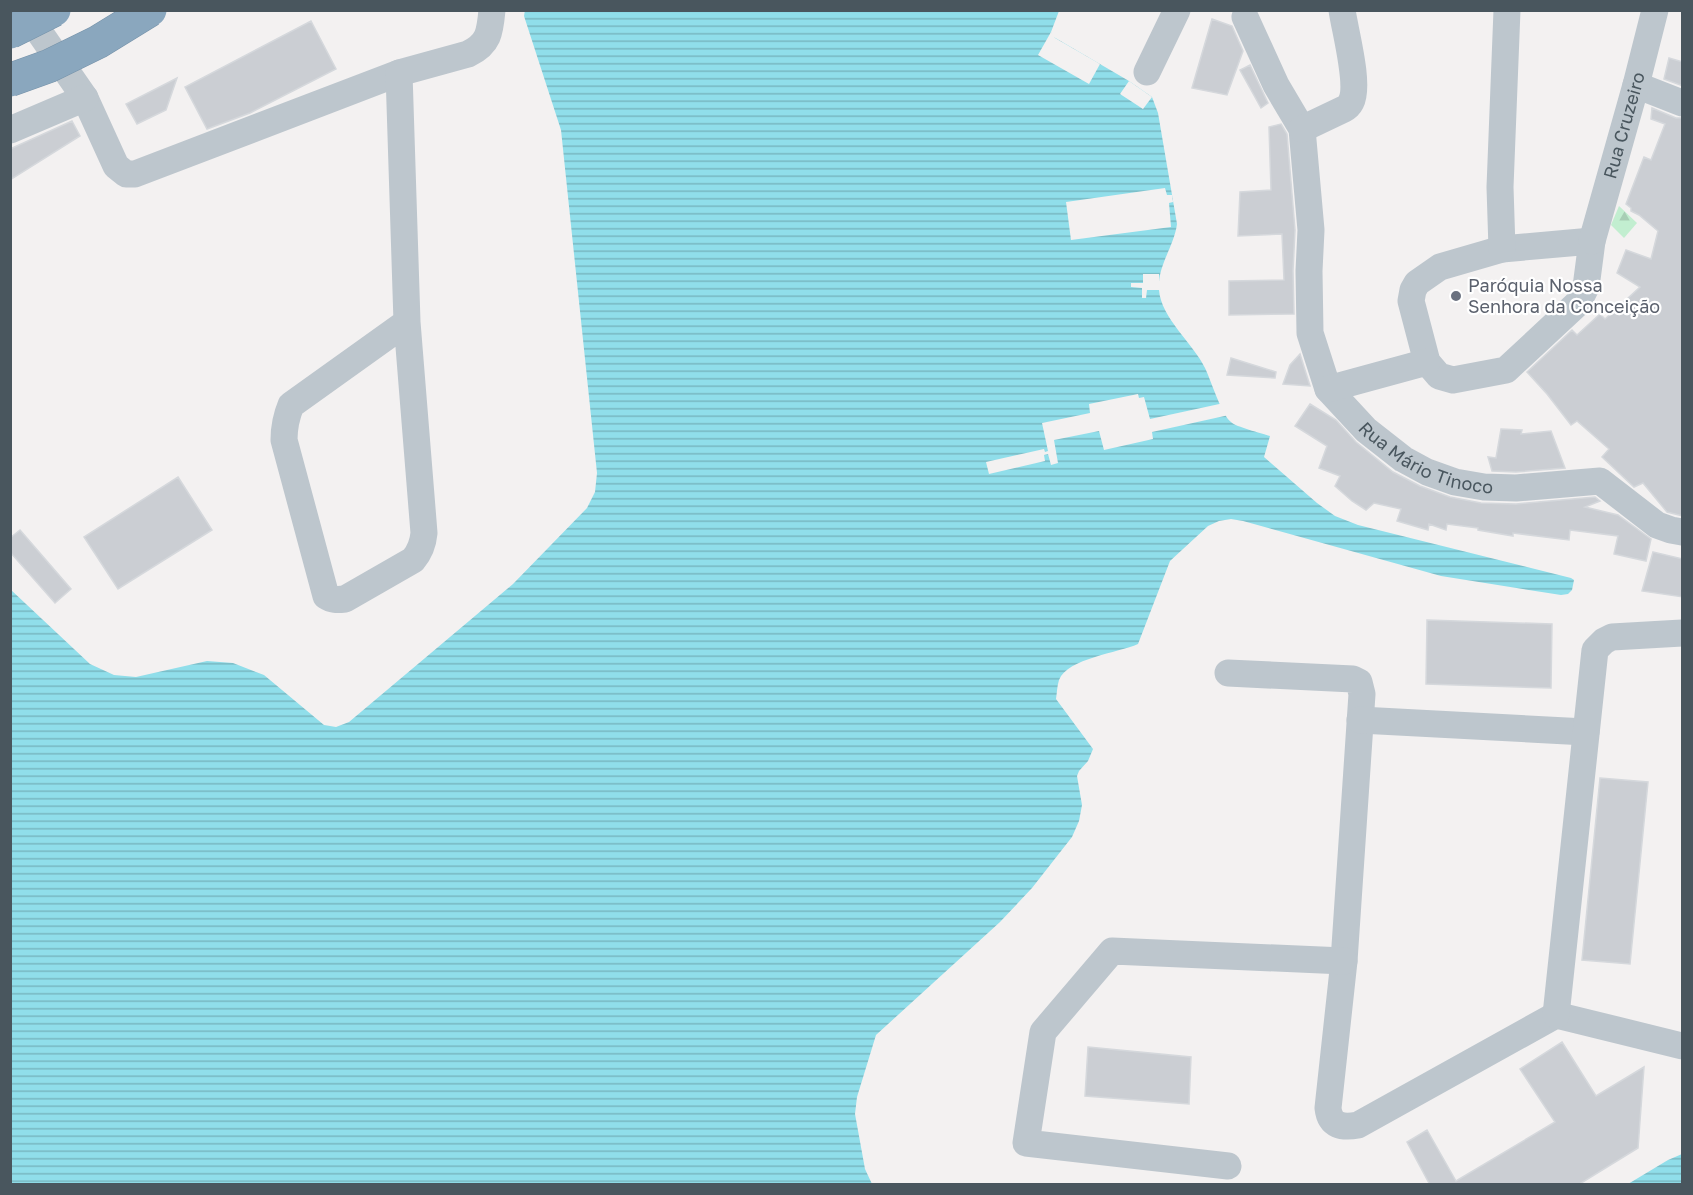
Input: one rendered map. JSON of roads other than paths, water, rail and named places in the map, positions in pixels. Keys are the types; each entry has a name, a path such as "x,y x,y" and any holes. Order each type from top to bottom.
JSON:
{"highway":[{"path":"10,32 54,10"},
{"path":"10,80 59,61 98,42 150,10"}],"street":[{"path":"24,10 85,98 116,166 126,174 135,174 399,73 468,54 479,49 485,41 490,30 492,10"},
{"path":"1147,72 1177,10"},
{"path":"1245,17 1276,85 1302,129 1350,105 1354,82 1342,10"},
{"path":"1502,249 1500,187 1507,10"},
{"name":"Rua Cruzeiro","path":"1427,362 1438,376 1453,380 1506,370 1578,303 1586,287 1592,241 1655,10"},
{"path":"399,73 407,322 423,543 419,554 413,560 345,599 337,600 326,596 284,440 287,414 291,405 407,322"},
{"path":"1636,86 1683,103"},
{"path":"10,130 85,98"},
{"name":"Rua Mário Tinoco","path":"1302,129 1311,230 1310,333 1328,389 1366,430 1403,459 1446,479 1484,487 1516,488 1600,481 1646,518 1661,527 1683,532"},
{"path":"1328,389 1427,362 1411,301 1417,283 1440,267 1502,249 1592,241"},
{"path":"1556,1015 1595,650 1612,637 1683,633"},
{"path":"1228,673 1353,679 1362,687 1344,961 1328,1108 1329,1116 1335,1123 1342,1126 1358,1125 1556,1015 1683,1046"},
{"path":"1360,720 1586,732"},
{"path":"1228,1166 1026,1143 1043,1032 1112,951 1344,961"}],"water":[{"path":"525,10 1059,11 1051,32 1052,36 1152,97 1158,113 1177,224 1159,281 1161,300 1171,320 1200,359 1227,418 1238,426 1270,436 1264,457 1335,516 1358,525 1571,578 1574,580 1572,590 1568,594 1561,595 1441,576 1243,521 1231,519 1208,526 1170,561 1138,644 1072,666 1059,680 1056,699 1093,749 1088,761 1077,776 1082,805 1079,821 1072,837 1032,888 1000,922 876,1035 857,1097 855,1114 865,1169 872,1184 11,1184 10,589 90,664 114,675 136,677 207,661 233,663 264,675 324,725 336,727 349,722 513,584 587,508 595,492 597,473 561,130 524,16"},
{"path":"1682,1154 1682,1184 1628,1184 1668,1160"}],"place":[{"name":"Paróquia Nossa Senhora da Conceição","path":"1456,296"}]}
